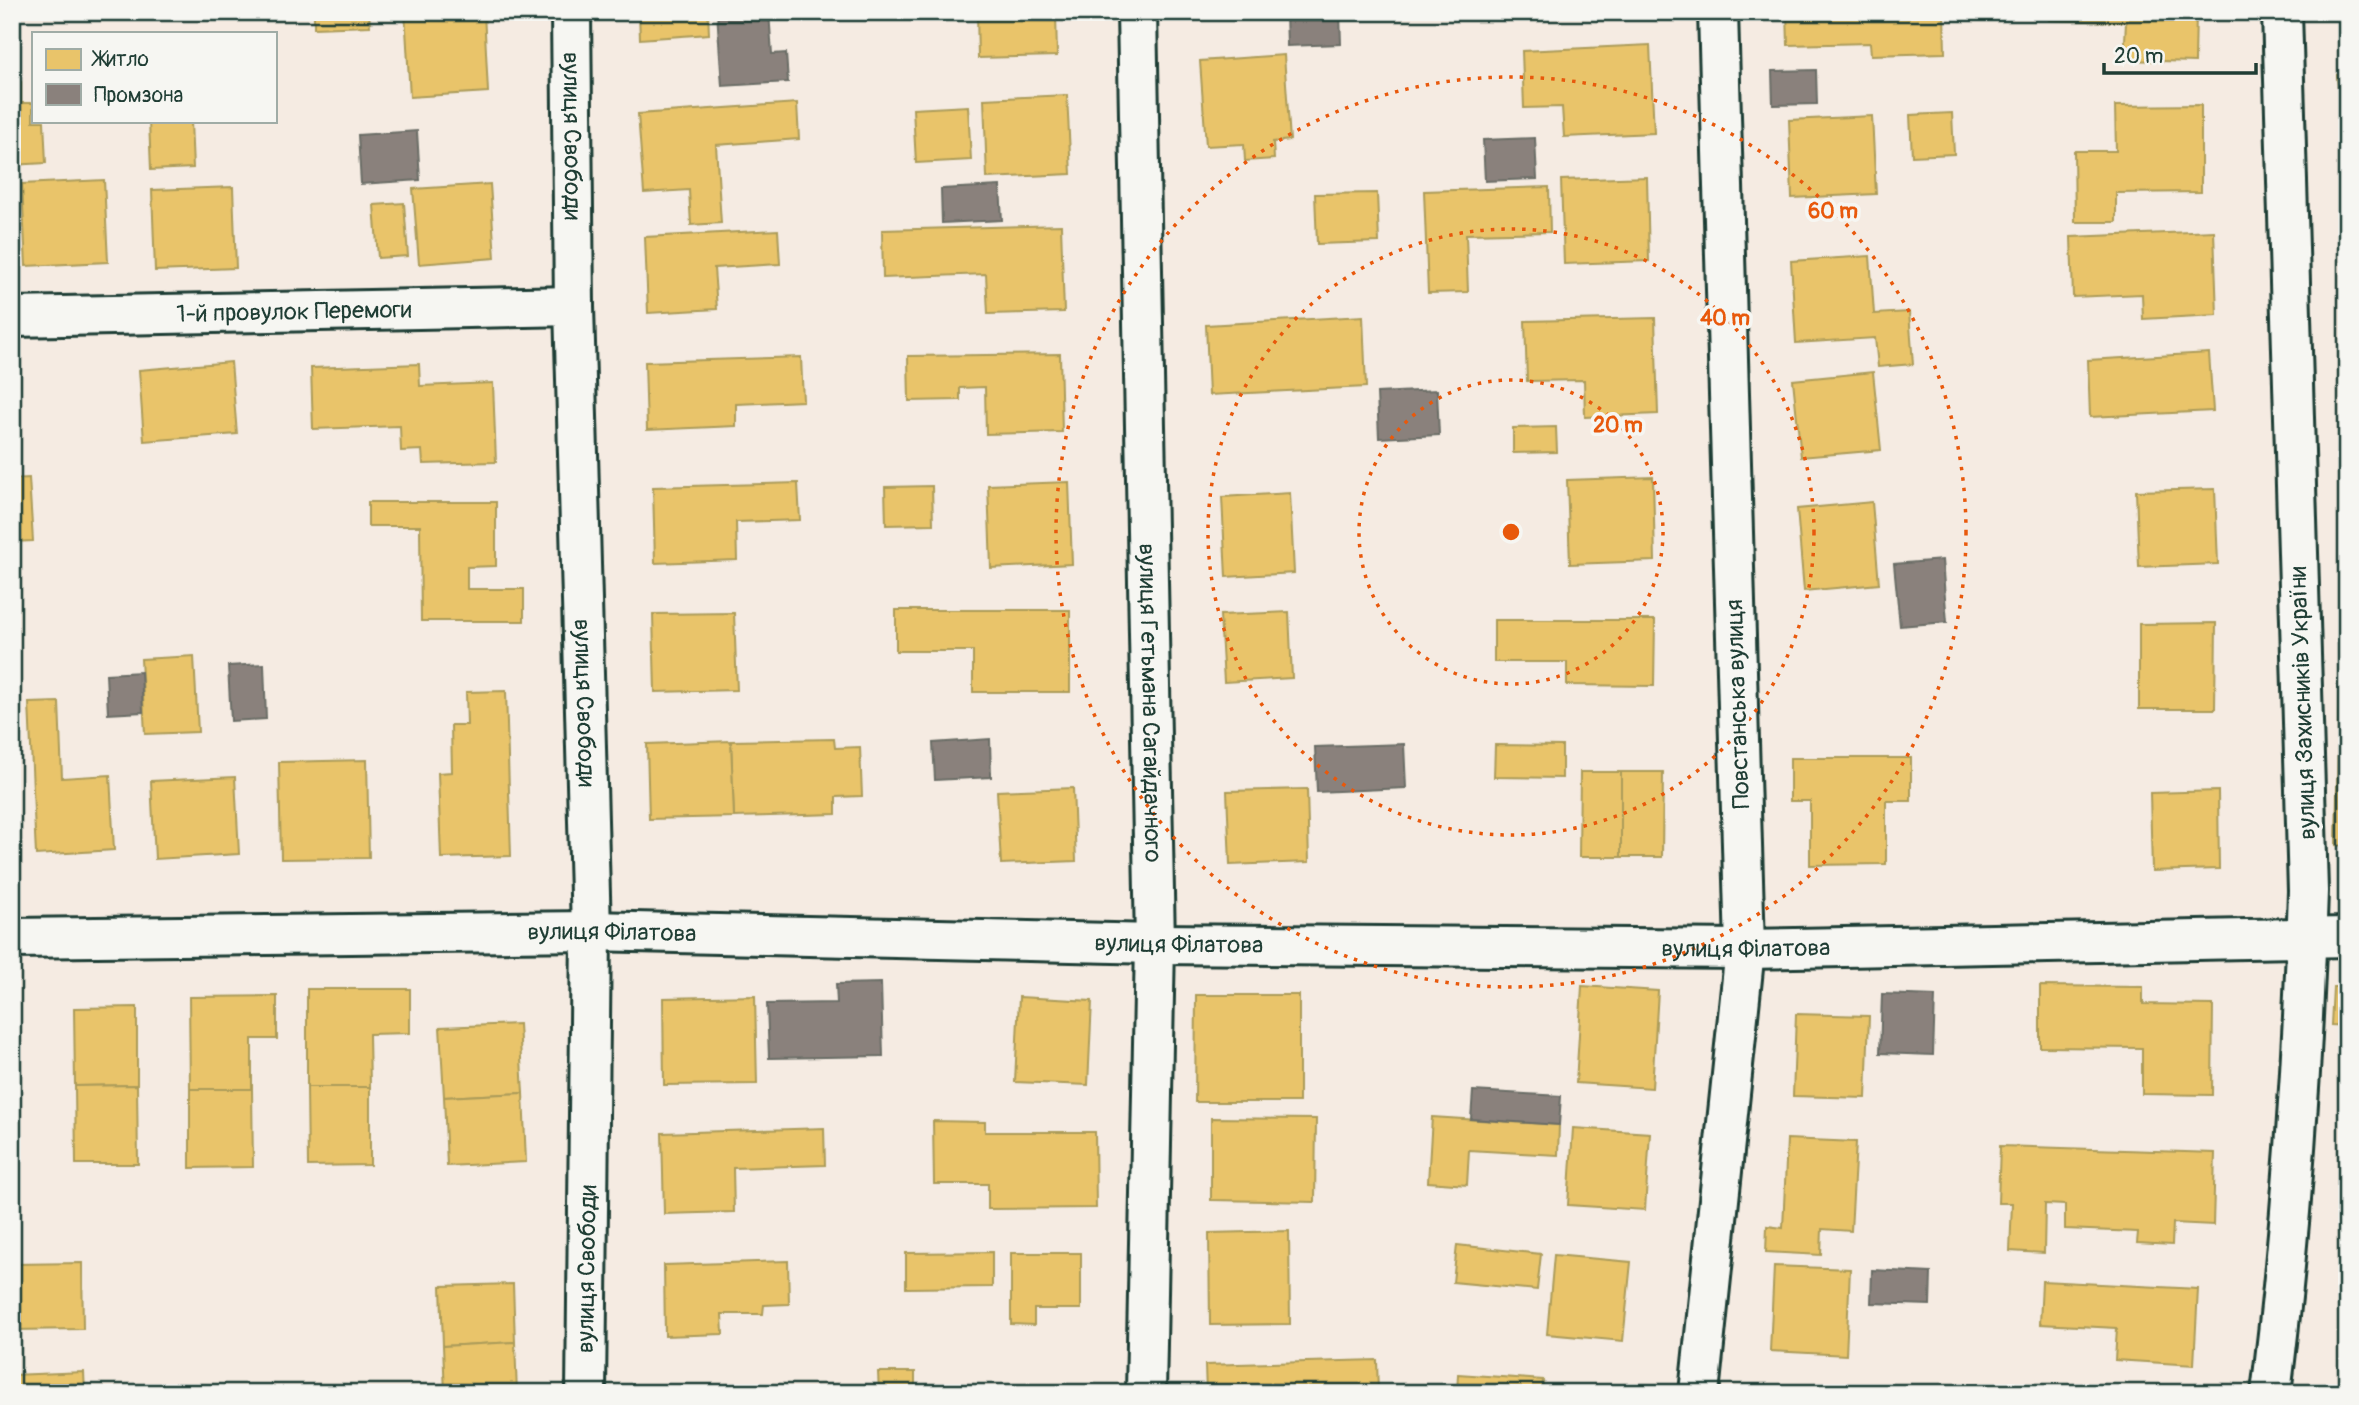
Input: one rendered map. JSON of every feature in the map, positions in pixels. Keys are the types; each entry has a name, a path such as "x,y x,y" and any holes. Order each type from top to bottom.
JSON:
{"street":[{"name":"вулиця Свободи","path":"571,12 574,306 592,931 586,1393"},
{"name":"вулиця Гетьмана Сагайдачного","path":"1137,12 1155,944 1146,1393"},
{"name":"Повстанська вулиця","path":"1699,1393 1745,950 1718,12"},
{"name":"вулиця Захисників України","path":"2271,1393 2280,1326 2294,1159 2307,937 2307,850 2282,12"},
{"name":"1-й провулок Перемоги","path":"12,317 574,306"},
{"name":"вулиця Філатова","path":"12,938 592,931 1155,944 1745,950 2347,937"}],"building: Житло":[{"path":"314,12 369,12 370,26 314,28"},
{"path":"405,12 484,12 488,92 410,97"},
{"path":"639,12 708,12 709,34 640,39"},
{"path":"977,12 1056,12 1057,56 978,58"},
{"path":"1787,12 1944,12 1945,53 1871,55 1870,43 1788,45"},
{"path":"2050,12 2196,12 2195,62 2124,60 2126,22 2049,20"},
{"path":"2339,12 2347,12 2347,39 2341,39"},
{"path":"1650,45 1654,133 1564,137 1562,107 1524,108 1522,51"},
{"path":"1284,55 1290,140 1273,142 1274,159 1245,161 1244,144 1206,146 1200,61"},
{"path":"2347,74 2347,152 2344,153 2337,75"},
{"path":"21,82 21,103 32,103 32,122 44,122 46,163 12,165 12,83"},
{"path":"1067,95 1071,174 987,178 984,99"},
{"path":"797,103 799,139 716,145 721,223 691,225 689,190 644,193 638,114"},
{"path":"2201,105 2201,192 2116,193 2116,222 2075,222 2074,151 2116,151 2115,106"},
{"path":"968,106 971,160 916,163 913,109"},
{"path":"1952,113 1954,154 1912,156 1910,115"},
{"path":"1872,116 1876,194 1792,198 1789,120"},
{"path":"149,122 191,122 193,168 151,170"},
{"path":"1647,177 1649,261 1564,264 1561,180"},
{"path":"104,180 108,262 26,266 22,184"},
{"path":"490,184 495,258 419,264 413,189"},
{"path":"233,187 236,268 155,271 152,190"},
{"path":"1549,187 1550,232 1466,234 1468,292 1428,293 1424,191"},
{"path":"1377,193 1379,242 1317,244 1315,194"},
{"path":"404,203 408,256 378,258 374,205"},
{"path":"1061,225 1064,312 988,314 986,274 883,278 882,230"},
{"path":"2347,227 2347,297 2342,296"},
{"path":"778,230 780,264 714,268 717,309 648,313 645,237"},
{"path":"2214,231 2217,315 2143,319 2142,294 2073,297 2071,237"},
{"path":"1870,256 1874,314 1909,312 1913,364 1878,367 1875,338 1796,343 1791,261"},
{"path":"1363,316 1366,387 1209,395 1206,325"},
{"path":"1655,318 1658,414 1585,417 1584,380 1527,381 1525,321"},
{"path":"2209,353 2213,411 2090,417 2088,360"},
{"path":"17,354 19,385 12,385 12,355"},
{"path":"1060,354 1062,432 986,434 985,387 960,388 960,400 909,401 908,356"},
{"path":"801,357 803,401 736,404 736,426 647,430 645,362"},
{"path":"231,362 237,434 144,441 139,370"},
{"path":"419,364 420,386 493,383 496,462 423,464 422,450 401,451 400,426 313,429 311,368"},
{"path":"1873,372 1881,450 1801,457 1793,380"},
{"path":"1556,427 1557,452 1513,453 1513,428"},
{"path":"1653,477 1655,561 1570,564 1567,480"},
{"path":"29,478 33,541 12,542 12,479"},
{"path":"1069,482 1072,564 991,568 988,485"},
{"path":"798,483 800,520 736,522 737,560 655,563 653,487"},
{"path":"932,486 933,524 886,525 885,487"},
{"path":"2215,489 2218,564 2139,567 2136,491"},
{"path":"1290,493 1294,573 1226,577 1222,497"},
{"path":"368,502 496,502 496,566 467,567 467,589 524,589 524,621 421,621 420,526 368,526"},
{"path":"1872,502 1879,584 1804,591 1797,509"},
{"path":"896,610 1070,610 1070,692 973,692 973,651 896,651"},
{"path":"1289,612 1292,678 1224,682 1220,615"},
{"path":"734,613 737,690 655,692 653,614"},
{"path":"1494,620 1655,620 1654,686 1567,685 1567,662 1494,662"},
{"path":"2216,623 2215,709 2139,709 2139,624"},
{"path":"194,656 198,732 145,734 141,659"},
{"path":"506,691 511,856 441,858 438,773 452,772 451,725 467,725 466,692"},
{"path":"2339,694 2347,694 2347,846 2336,845"},
{"path":"59,702 62,778 110,775 114,850 36,855 29,703"},
{"path":"834,739 835,748 860,747 862,796 836,797 836,814 734,817 731,741"},
{"path":"731,741 734,817 649,819 647,744"},
{"path":"1495,745 1562,746 1562,778 1494,777"},
{"path":"1790,758 1911,758 1911,801 1886,801 1886,864 1810,865 1810,801 1790,801"},
{"path":"367,760 369,858 281,859 279,762"},
{"path":"1580,772 1621,772 1621,857 1579,857"},
{"path":"1621,772 1663,772 1662,857 1621,857"},
{"path":"235,777 239,854 155,859 151,781"},
{"path":"1073,788 1076,861 1001,864 997,791"},
{"path":"1307,789 1309,862 1230,865 1227,791"},
{"path":"2218,791 2219,869 2152,871 2150,793"},
{"path":"1582,986 1658,991 1652,1088 1576,1083"},
{"path":"2040,986 2143,987 2143,1004 2213,1005 2212,1095 2142,1094 2142,1048 2040,1047"},
{"path":"2333,987 2347,987 2347,1026 2331,1025"},
{"path":"307,989 410,989 410,1033 369,1034 370,1087 307,1087"},
{"path":"1196,995 1299,995 1299,1102 1195,1102"},
{"path":"277,996 277,1039 252,1039 252,1089 190,1089 189,997"},
{"path":"755,996 757,1084 664,1085 663,998"},
{"path":"1019,997 1092,1001 1088,1085 1015,1082"},
{"path":"137,1007 137,1085 75,1086 74,1008"},
{"path":"1796,1014 1869,1016 1866,1098 1793,1096"},
{"path":"519,1024 523,1093 444,1097 440,1027"},
{"path":"137,1085 138,1164 76,1164 75,1086"},
{"path":"307,1087 370,1087 370,1165 308,1166"},
{"path":"190,1089 252,1089 253,1167 190,1168"},
{"path":"523,1093 526,1162 447,1166 444,1097"},
{"path":"1432,1117 1559,1125 1558,1155 1469,1150 1467,1185 1428,1182"},
{"path":"1211,1118 1316,1119 1315,1202 1211,1200"},
{"path":"933,1121 985,1122 985,1132 1095,1132 1096,1208 988,1209 988,1184 934,1184"},
{"path":"824,1128 825,1165 733,1168 734,1212 664,1214 662,1133"},
{"path":"1573,1128 1650,1133 1645,1210 1568,1205"},
{"path":"1787,1139 1856,1142 1851,1231 1822,1229 1821,1255 1766,1252 1767,1226 1783,1228"},
{"path":"2000,1146 2215,1153 2213,1225 2173,1223 2172,1245 2137,1243 2138,1232 2065,1229 2065,1205 2045,1204 2044,1253 2010,1251 2012,1203 1998,1203"},
{"path":"1289,1231 1290,1324 1210,1325 1209,1233"},
{"path":"1457,1245 1541,1254 1537,1290 1453,1282"},
{"path":"992,1252 992,1287 906,1288 906,1253"},
{"path":"1011,1253 1081,1253 1081,1309 1034,1309 1034,1325 1011,1324"},
{"path":"1554,1255 1631,1262 1623,1341 1547,1334"},
{"path":"788,1261 789,1304 764,1305 763,1314 722,1314 723,1334 665,1336 664,1265"},
{"path":"82,1263 83,1329 12,1330 12,1264"},
{"path":"1774,1266 1850,1269 1846,1355 1770,1351"},
{"path":"2042,1281 2198,1289 2194,1365 2115,1360 2117,1328 2040,1324"},
{"path":"513,1284 515,1342 443,1346 441,1286"},
{"path":"515,1342 517,1393 445,1393 443,1346"},
{"path":"1377,1360 1378,1393 1206,1393 1205,1365"},
{"path":"84,1372 85,1393 12,1393 12,1375"},
{"path":"878,1372 915,1372 915,1393 879,1393"},
{"path":"1458,1374 1543,1380 1542,1393 1457,1393"},
{"path":"823,1389 823,1393 758,1393 758,1392"}],"building: Промзона":[{"path":"717,12 769,12 772,54 786,53 788,82 722,86"},
{"path":"1286,12 1340,12 1341,44 1287,46"},
{"path":"1816,70 1817,104 1773,105 1772,71"},
{"path":"417,131 420,180 361,184 358,135"},
{"path":"1535,138 1537,179 1485,181 1483,140"},
{"path":"1000,186 1002,220 942,223 941,189"},
{"path":"1437,390 1439,435 1379,438 1377,393"},
{"path":"1942,560 1947,622 1900,626 1894,564"},
{"path":"264,664 266,719 231,721 228,666"},
{"path":"141,672 143,712 108,714 106,674"},
{"path":"990,739 991,777 935,780 933,743"},
{"path":"1404,744 1406,788 1317,792 1315,747"},
{"path":"881,983 883,1056 769,1058 767,1004 837,1003 836,984"},
{"path":"1882,994 1935,996 1933,1055 1880,1053"},
{"path":"1473,1091 1561,1096 1559,1125 1471,1119"},
{"path":"1872,1270 1931,1273 1930,1305 1871,1303"}]}
